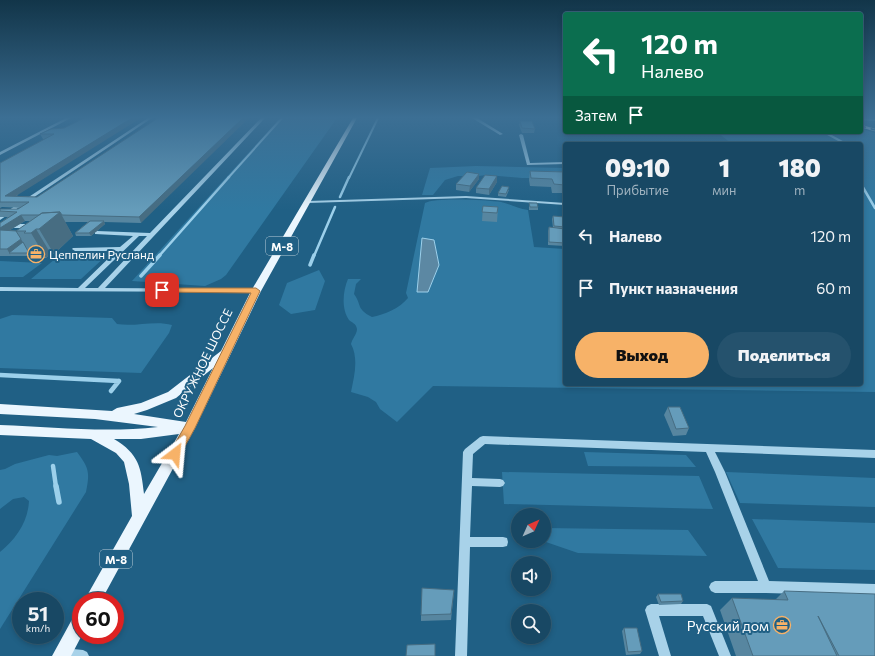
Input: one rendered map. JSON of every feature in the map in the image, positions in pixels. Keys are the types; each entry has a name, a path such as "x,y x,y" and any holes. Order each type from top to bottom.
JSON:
{"main road":[{"name":"ОКРУЖНОЕ ШОССЕ","path":"97,592 189,428 256,291 337,149"},
{"path":"107,414 143,407 172,395 227,351"},
{"path":"0,409 107,414 158,421 189,428"},
{"path":"0,430 93,434 141,434 189,428"},
{"path":"93,434 103,438 128,456 135,476 139,517"},
{"path":"62,655 72,637"}],"street":[{"path":"0,218 104,149"},
{"path":"100,290 234,149"},
{"path":"524,149 528,164 563,163"},
{"path":"0,150 9,150"},
{"path":"0,154 9,150"},
{"path":"308,202 466,197 563,204"},
{"path":"0,226 38,227"},
{"path":"97,233 151,235"},
{"path":"79,290 138,234"},
{"path":"75,249 121,249"},
{"path":"0,289 256,291"},
{"path":"461,656 468,452 483,440 875,454"},
{"path":"709,449 720,472 766,587"},
{"path":"467,482 500,483"},
{"path":"465,542 503,542"},
{"path":"715,587 875,590"},
{"path":"665,656 651,610 707,610 725,656"},
{"path":"62,655 83,656"}],"shaded area":[{"path":"252,149 315,149 226,275 221,279 205,286 132,281"},
{"path":"863,149 875,149 875,392 433,386 397,422 380,409 376,402 368,397 351,392 355,356 351,344 357,329 355,324 346,316 344,305 344,294 348,279 361,279 356,284 354,294 361,309 372,317 387,313 405,302 408,298 406,293 425,203 439,200 474,200 501,202 528,210 534,247 563,249 563,386 863,386"},
{"path":"476,166 563,168 563,178 522,178 487,175 458,176 445,180 433,195 422,195 430,168"},
{"path":"422,238 434,240 439,265 428,292 417,292"},
{"path":"61,254 107,255 81,279 31,279"},
{"path":"0,261 42,263 23,277 0,277"},
{"path":"319,270 325,281 315,310 291,314 279,305 287,283"},
{"path":"12,315 112,318 117,324 124,325 159,323 172,325 169,333 141,373 0,368 0,319"},
{"path":"77,452 88,470 86,492 23,592 12,592 12,610 0,629 0,552 16,536 24,523 29,501 24,497 13,499 0,509 0,470 15,464 49,455 57,456"},
{"path":"584,452 686,455 696,467 588,466"},
{"path":"502,472 699,476 713,509 504,504"},
{"path":"726,472 875,478 875,507 740,503"},
{"path":"752,519 875,523 875,570 778,568"},
{"path":"551,528 688,530 707,556 578,553 551,544"}],"building":[{"path":"27,149 82,149 5,196 37,197 111,149 211,149 139,217 62,215 60,212 42,213 39,215 21,215 0,228 0,223 17,212 0,211 0,209 18,209 29,202 0,202 0,163"},
{"path":"530,171 563,172 563,185 554,184 552,179 531,178"},
{"path":"467,172 479,174 470,186 456,184"},
{"path":"485,175 497,176 489,189 476,188"},
{"path":"502,186 509,187 506,194 498,193"},
{"path":"529,203 537,203 538,207 530,207"},
{"path":"483,206 498,207 497,213 482,212"},
{"path":"60,212 39,229 36,229 31,233 24,233 26,231 16,231 42,213"},
{"path":"553,216 563,217 563,227 554,226"},
{"path":"90,221 104,221 89,233 75,233"},
{"path":"549,227 563,229 563,243 549,242"},
{"path":"0,230 17,231 21,239 7,249 0,249"},
{"path":"23,242 29,253 9,253"},
{"path":"668,407 680,407 689,428 676,429"},
{"path":"422,588 454,590 451,614 421,615"},
{"path":"784,591 875,594 875,656 839,656 818,616 837,656 753,656 732,598 788,600"},
{"path":"658,594 681,594 683,601 661,602"},
{"path":"624,628 637,628 642,651 628,652"},
{"path":"435,644 435,656 406,656 407,645"}],"waterway":[{"path":"228,178 254,149"},
{"path":"349,178 363,149"},
{"path":"159,256 229,177"},
{"path":"340,197 349,177"},
{"path":"863,187 875,208"},
{"path":"314,256 335,207"},
{"path":"141,276 160,255"},
{"path":"310,265 314,255"},
{"path":"0,375 119,381 111,391"},
{"path":"53,466 56,487"},
{"path":"56,486 59,502"}],"place":[{"name":"Цеппелин Русланд","path":"36,254"},
{"name":"Русский дом","path":"782,625"}],"route":[{"path":"162,290 256,291 175,454"}]}
